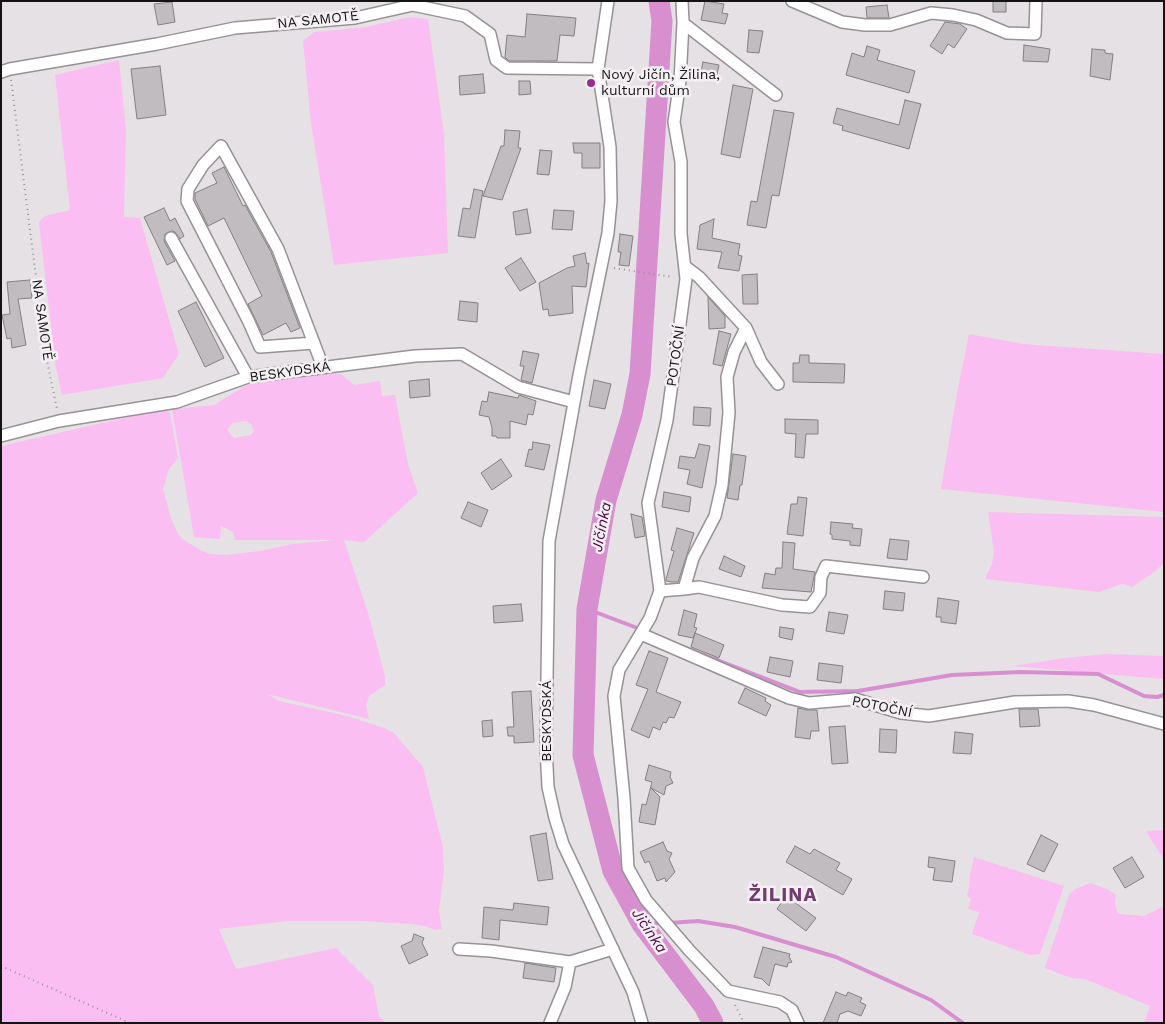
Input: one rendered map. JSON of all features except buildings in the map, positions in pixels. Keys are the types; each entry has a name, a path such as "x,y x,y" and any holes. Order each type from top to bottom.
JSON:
{"street":[{"name":"BESKYDSKÁ","path":"608,1 598,69 610,147 612,200 608,233 549,540 546,738 548,787 554,818 563,844 633,992 642,1023"},
{"name":"POTOČNÍ","path":"682,1 683,23 680,81 674,122 680,162 681,234 686,279 667,420 648,503 660,591 650,618 619,670 614,696 624,798 628,868 646,900 689,950 728,991"},
{"path":"792,1 842,22 865,25 890,25 931,13 976,20 1007,33 1035,34 1036,1"},
{"name":"NA SAMOTĚ","path":"6,71 235,28 355,18 413,5 465,16 490,34 496,60 507,68 598,69"},
{"path":"683,23 776,94"},
{"path":"314,343 260,347 187,200 188,189 203,165 221,146 278,249 314,343 323,367"},
{"path":"171,238 248,377"},
{"path":"686,268 700,277 746,328 761,362 778,384"},
{"path":"684,589 694,558 715,516 722,485 729,413 728,377 734,352 746,328"},
{"name":"BESKYDSKÁ","path":"1,436 59,421 177,402 248,377 415,356 462,354 518,387 574,402"},
{"path":"660,591 699,587 782,604 810,607 820,594 821,577 826,566 923,577"},
{"name":"POTOČNÍ","path":"641,634 789,698 809,703 855,699 901,713 929,716 1015,702 1068,701 1094,705 1164,724"},
{"path":"459,949 492,951 570,962 613,949"},
{"path":"550,1023 564,987 570,962"},
{"path":"728,991 780,1002 792,1010 798,1023"}],"path":[{"name":"NA SAMOTĚ","path":"6,71 46,356 59,421"},
{"path":"601,266 662,276"},
{"path":"1,966 130,1023"},
{"path":"728,991 744,1023"}],"shaded area":[{"path":"410,17 428,19 444,134 448,253 334,265 311,123 303,41 314,32 366,27"},
{"path":"119,60 126,132 124,217 140,218 179,354 163,378 62,395 56,368 39,223 45,216 70,210 55,75"},
{"path":"969,334 1023,344 1164,354 1164,512 941,489"},
{"path":"307,372 341,374 354,385 380,381 382,396 395,395 408,464 418,493 364,542 344,540 369,616 385,676 385,685 369,696 366,706 369,719 267,694 279,701 347,716 384,728 394,733 423,767 443,847 444,871 439,911 442,929 435,930 412,924 361,921 287,921 219,929 236,969 336,948 373,985 379,1016 386,1023 1,1023 1,446 166,410 170,413 178,458 169,469 163,489 171,518 178,534 184,540 210,554 227,555 260,551 292,544 335,540 235,540 233,532 221,526 220,539 194,537 172,409 214,405 251,383","holes":["246,421 251,424 254,431 251,435 234,438 227,430 232,423"]},
{"path":"988,512 1164,517 1164,563 1132,587 1122,584 1099,592 985,579 992,564 994,552"},
{"path":"1164,653 1164,679 1012,666 1106,654 1162,656"},
{"path":"1164,830 1164,860 1146,831"},
{"path":"974,857 1064,886 1040,954 1030,955 972,934 979,912 968,909 971,899 967,896"},
{"path":"1090,883 1107,889 1116,895 1115,904 1118,914 1144,916 1164,906 1164,1023 1144,1023 1150,1006 1085,979 1071,978 1045,968 1069,895 1075,889"}],"waterway":[{"name":"Jičínka","path":"659,1 662,21 640,374 632,415 606,500 587,609 583,755 613,871 642,924 704,1006 713,1023"},
{"path":"587,609 640,629"},
{"path":"681,646 800,692 858,691 952,675 1021,672 1098,674 1144,696 1157,697 1164,695"},
{"path":"669,923 698,921 735,927 836,957 931,1000 963,1023"},
{"path":"642,924 662,923"}],"place":[{"name":"Nový Jičín, Žilina, kulturní dům","path":"591,83"}],"district":[{"name":"ŽILINA","path":"783,895"}]}
